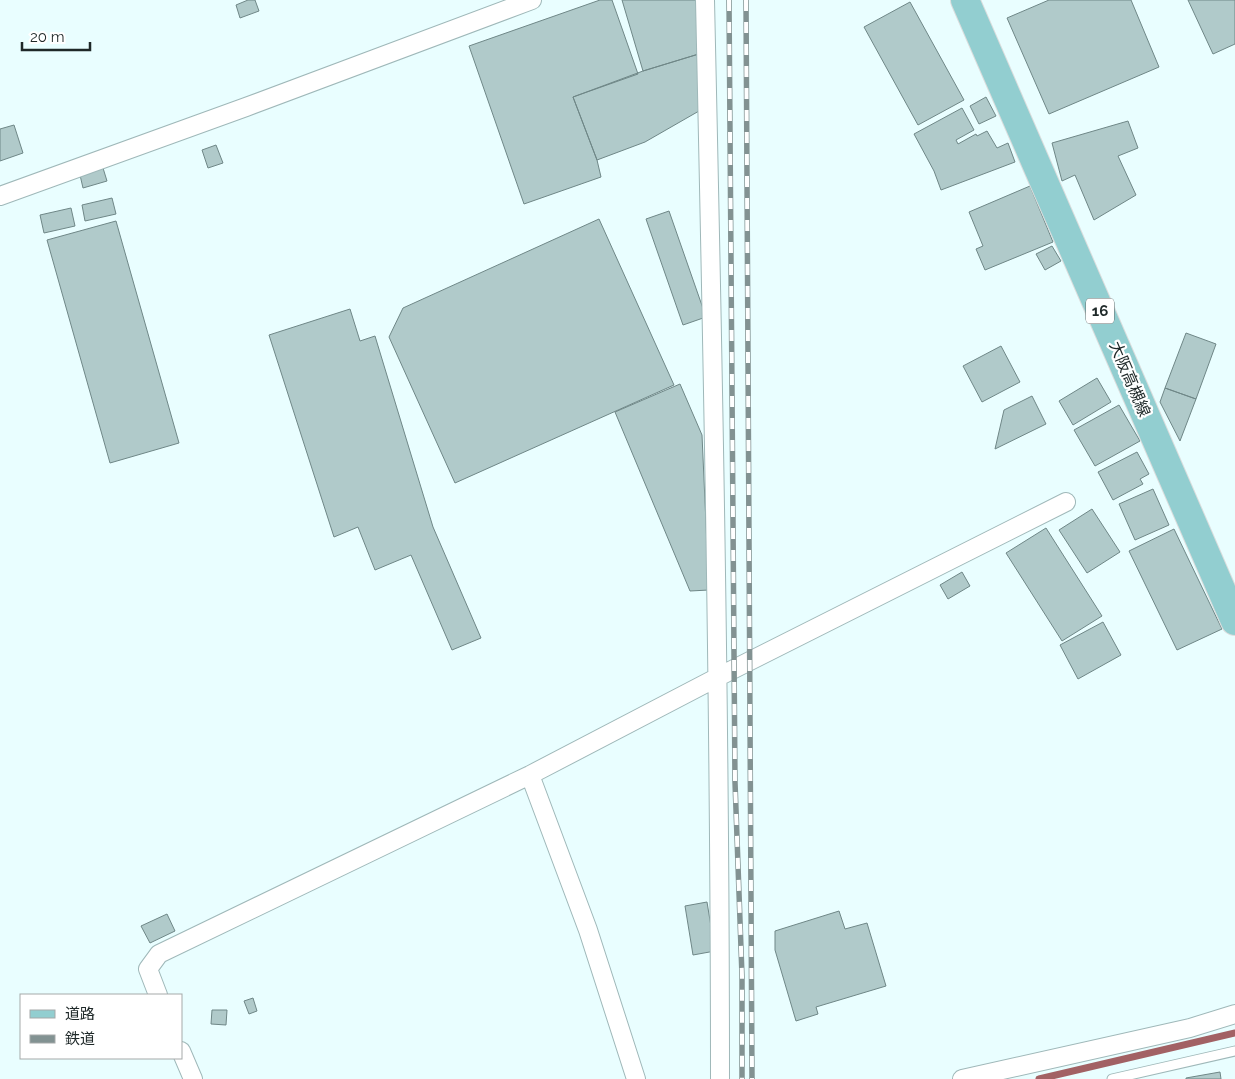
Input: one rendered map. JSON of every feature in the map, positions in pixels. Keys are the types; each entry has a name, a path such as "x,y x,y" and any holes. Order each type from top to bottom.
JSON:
{"main road":[{"name":"大阪高槻線","path":"965,0 1235,621"}],"street":[{"path":"0,196 246,107 532,0"},
{"path":"705,0 716,466 720,1079"},
{"path":"158,994 148,969 159,954 530,775 718,677 1066,502"},
{"path":"530,775 588,930 636,1079"},
{"path":"962,1079 1190,1028 1235,1014"},
{"path":"182,1053 193,1079"}],"lane":[{"path":"1112,1079 1235,1051"}],"building":[{"path":"248,0 255,0 259,11 240,18 236,5"},
{"path":"600,0 612,0 638,74 573,97 597,160 601,177 524,204 469,46"},
{"path":"622,0 702,0 702,53 643,71"},
{"path":"1049,0 1131,0 1159,67 1049,114 1007,18"},
{"path":"1188,0 1235,0 1235,44 1213,54"},
{"path":"910,2 964,100 918,125 864,27"},
{"path":"702,53 699,111 645,142 597,160 573,97 643,71"},
{"path":"986,97 996,116 979,124 970,106"},
{"path":"962,108 974,130 956,140 958,144 976,134 977,136 987,131 997,148 1008,143 1015,162 941,190 934,171 914,134"},
{"path":"1128,121 1138,148 1118,156 1136,195 1094,220 1075,175 1062,181 1052,143"},
{"path":"14,125 23,153 0,161 0,129"},
{"path":"216,145 223,163 208,168 202,150"},
{"path":"103,168 107,181 83,188 80,175"},
{"path":"1030,186 1053,242 985,270 976,249 983,246 969,212"},
{"path":"112,198 116,214 85,221 82,205"},
{"path":"71,208 75,226 44,233 40,215"},
{"path":"669,211 706,317 683,325 646,219"},
{"path":"599,219 674,385 455,483 389,337 403,308"},
{"path":"116,221 179,443 110,463 47,240"},
{"path":"1052,246 1061,261 1045,270 1036,254"},
{"path":"350,309 360,341 375,336 433,527 481,638 452,650 411,555 375,570 358,527 334,537 269,335"},
{"path":"1186,333 1216,344 1196,399 1165,388"},
{"path":"1001,346 1020,382 982,402 963,366"},
{"path":"1097,378 1111,402 1073,425 1059,401"},
{"path":"680,384 702,435 709,590 690,591 615,412"},
{"path":"1165,388 1196,399 1180,441 1160,402"},
{"path":"1032,396 1046,424 995,449 1004,410"},
{"path":"1119,405 1140,441 1095,466 1074,430"},
{"path":"1137,452 1149,474 1140,479 1143,484 1113,500 1098,472"},
{"path":"1153,489 1169,525 1135,540 1119,504"},
{"path":"1092,509 1120,552 1087,573 1059,530"},
{"path":"1046,528 1102,616 1062,641 1006,553"},
{"path":"1174,529 1222,629 1177,650 1129,551"},
{"path":"962,572 970,586 948,599 940,585"},
{"path":"1103,622 1121,655 1078,679 1060,645"},
{"path":"707,902 715,951 693,955 685,906"},
{"path":"839,911 845,929 867,923 886,986 816,1007 818,1014 796,1021 775,950 775,931"},
{"path":"167,914 175,931 150,943 141,926"},
{"path":"253,998 257,1011 249,1014 244,1001"},
{"path":"212,1010 227,1010 226,1025 211,1024"},
{"path":"1220,1072 1221,1079 1186,1079 1186,1078"}],"waterway":[{"path":"1039,1079 1235,1033"}],"railway":[{"path":"729,0 735,782 742,976 742,1079"},
{"path":"746,0 752,1079"}]}
